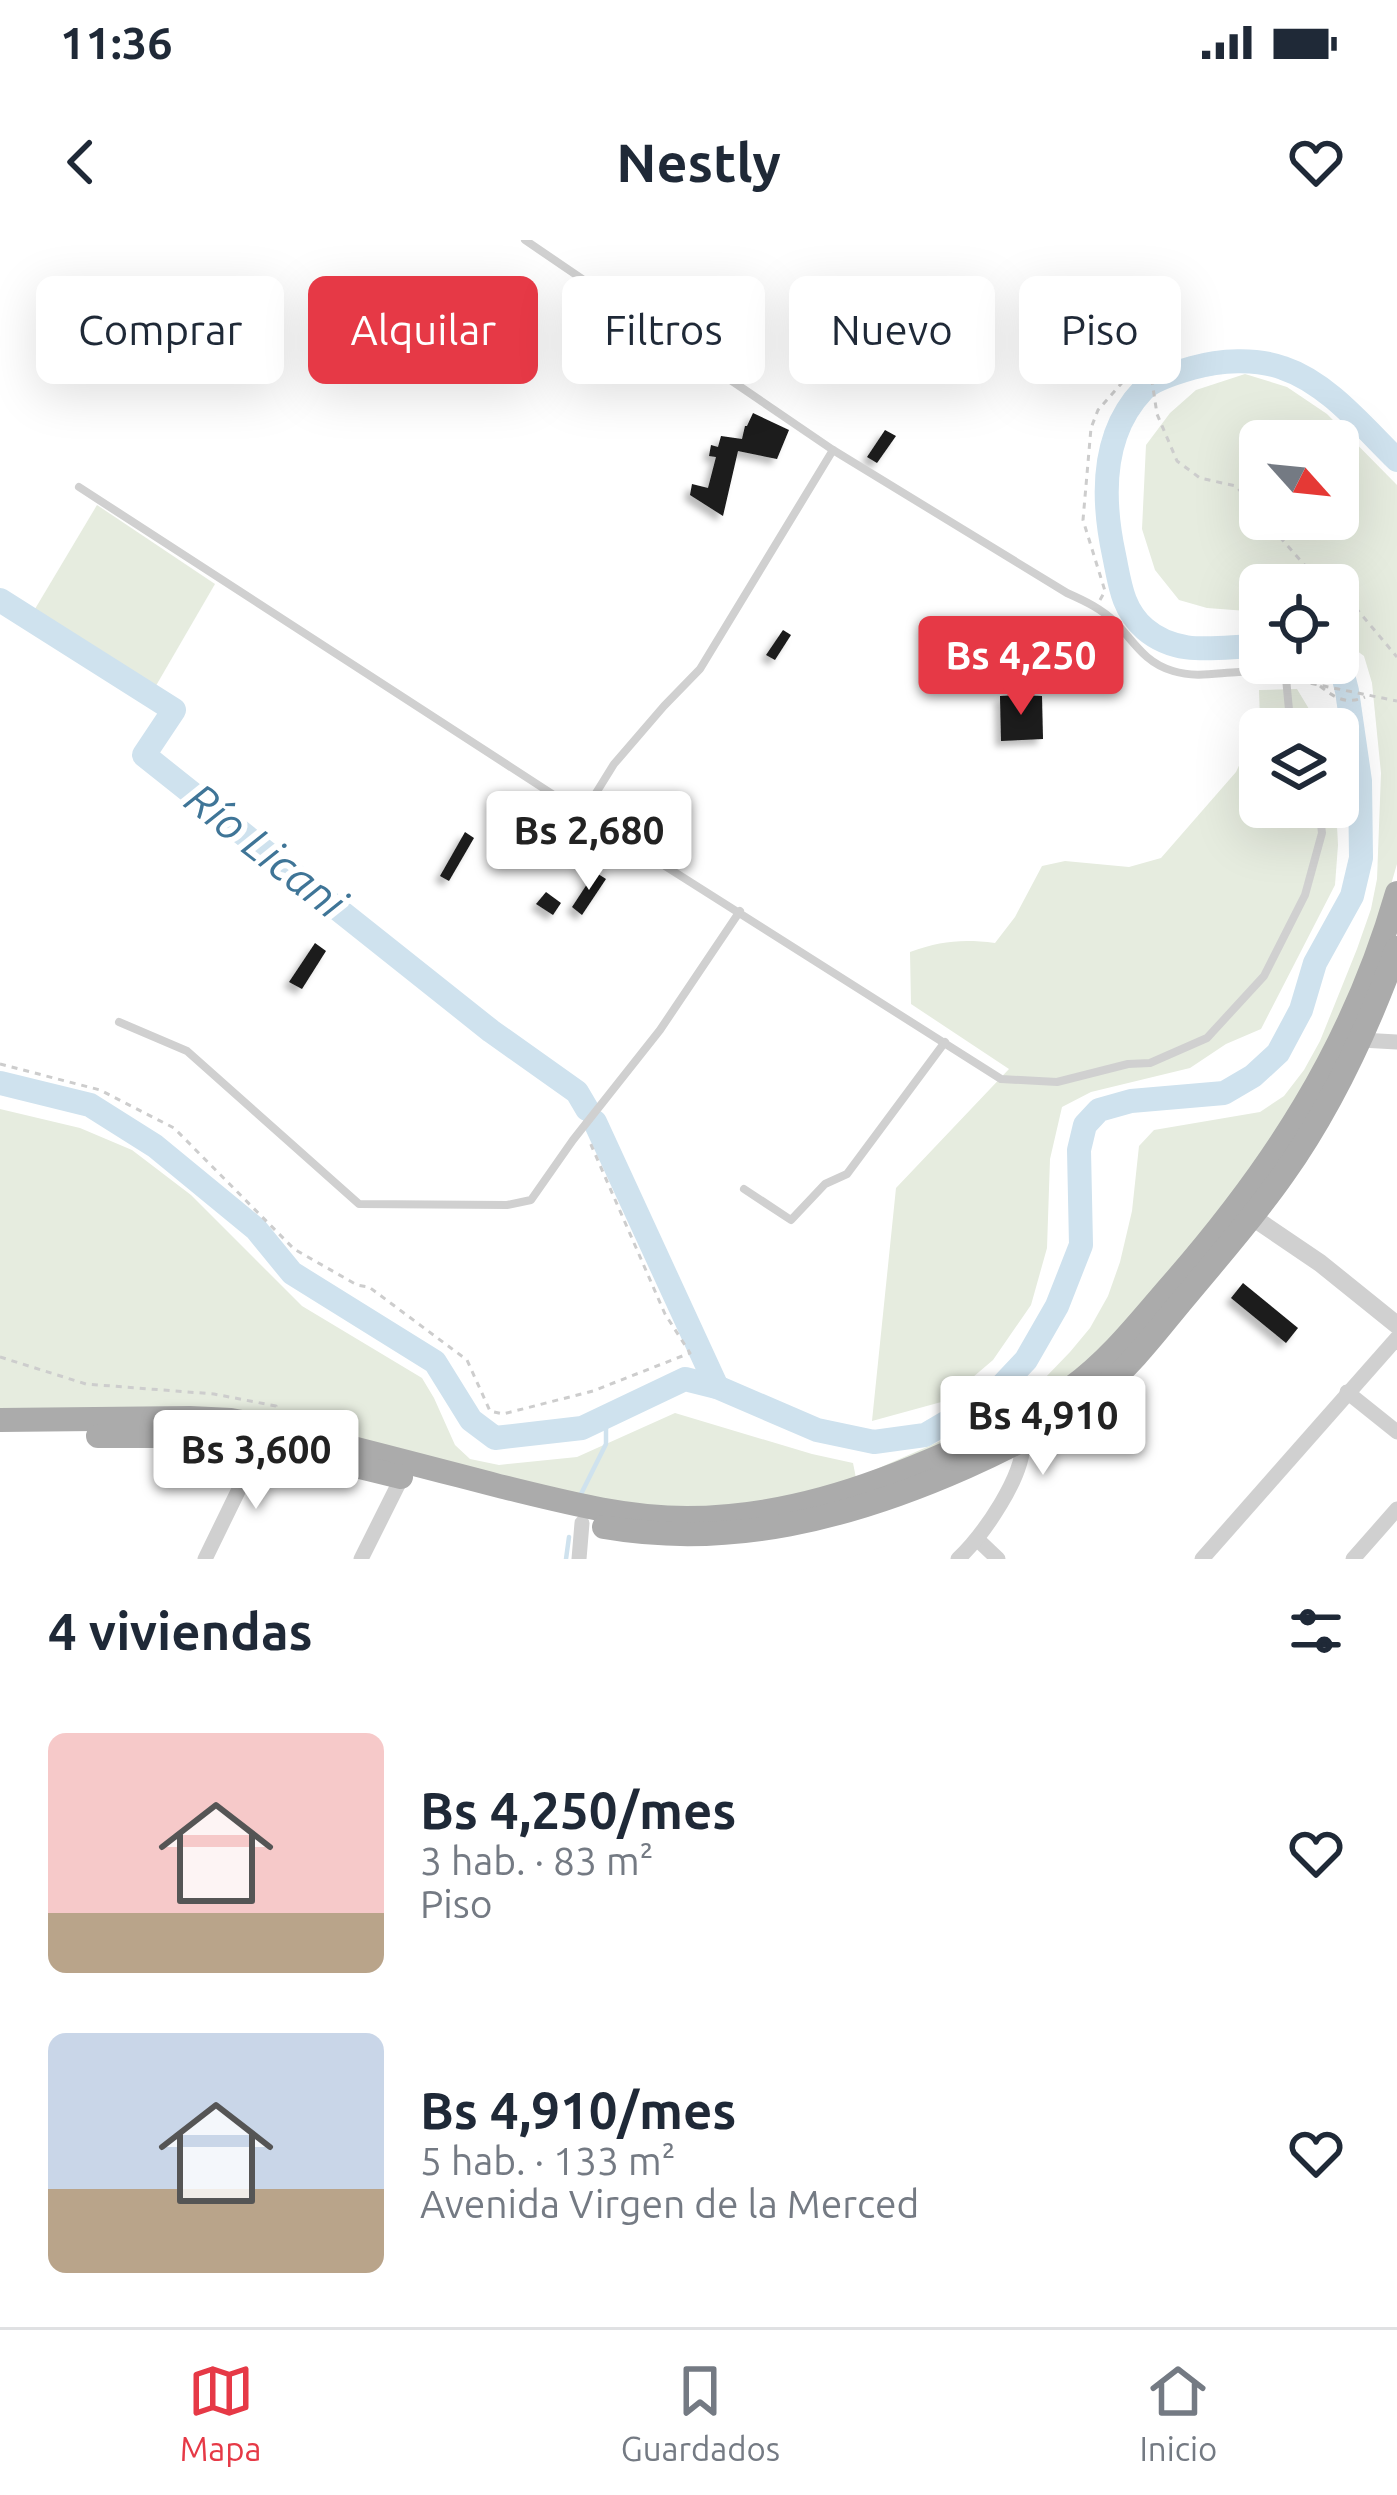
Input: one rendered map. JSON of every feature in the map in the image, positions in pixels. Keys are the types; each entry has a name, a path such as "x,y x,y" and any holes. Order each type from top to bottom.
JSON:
{"main road":[{"path":"0,1437 266,1435 621,1514 688,1518 779,1510 901,1474 1044,1407 1073,1386 1113,1351 1245,1212 1324,1072 1373,964 1397,893"},
{"path":"0,1420 230,1420 402,1478 582,1523 647,1533 752,1531 862,1508 1023,1440 1073,1411 1129,1363 1307,1137 1361,1040 1397,948"}],"street":[{"path":"1361,1040 1397,1042"},
{"path":"1245,1212 1320,1263 1397,1325"},
{"path":"1202,1559 1397,1338"},
{"path":"1347,1392 1397,1432"},
{"path":"205,1559 266,1435"},
{"path":"958,1559 978,1540 1018,1473 1023,1440"},
{"path":"361,1559 402,1478"},
{"path":"1353,1559 1397,1509"},
{"path":"579,1559 582,1523"},
{"path":"978,1540 998,1559"}],"lane":[{"path":"525,240 832,450 1096,607 1156,665 1203,676 1239,671"},
{"path":"583,814 614,764 700,669 832,450"},
{"path":"79,487 1001,1078 1058,1082 1128,1064 1150,1064 1207,1038 1264,976 1305,895 1322,828"},
{"path":"118,1022 187,1051 359,1204 507,1205 531,1200 660,1030 740,911"},
{"path":"744,1189 791,1220 825,1184 847,1174 945,1042"}],"path":[{"path":"1096,607 1105,591 1083,520 1091,428 1098,410 1148,353 1157,414 1177,461 1200,478 1239,489"},
{"path":"1283,540 1304,564"},
{"path":"1359,612 1397,657"},
{"path":"1313,684 1397,701"},
{"path":"1318,685 1336,699 1354,701 1369,695"},
{"path":"0,1064 100,1090 174,1128 294,1249 369,1287 467,1360 490,1411 503,1414 593,1391 690,1353 665,1314 583,1127"},
{"path":"0,1357 86,1384 214,1394 277,1406 266,1435"}],"shaded area":[{"path":"1245,374 1287,387 1333,420 1239,420 1239,540 1359,540 1359,446 1397,485 1397,864 1353,995 1260,1163 1102,1351 1041,1401 897,1469 785,1502 683,1510 0,1413 0,1109 80,1128 132,1150 191,1195 302,1306 422,1378 455,1445 470,1459 499,1465 577,1457 675,1413 853,1463 856,1478 1016,1408 1090,1328 1108,1296 1132,1211 1139,1146 1154,1130 1260,1112 1284,1096 1304,1070 1357,949 1377,879 1381,773 1372,683 1359,652 1359,564 1239,564 1239,610 1179,600 1155,570 1142,529 1146,445 1170,413 1196,390"},
{"path":"97,505 215,584 150,696 29,619"},
{"path":"1297,689 1308,708 1260,708 1259,690"},
{"path":"1239,766 1239,828 1337,828 1335,885 1261,1029 1226,1044 1190,1068 1091,1092 1062,1107 1050,1159 1047,1248 1031,1305 993,1360 945,1401 872,1421 896,1188 1009,1069 911,1004 910,952 952,942 995,943 1042,866 1065,861 1129,867 1161,858"}],"building":[{"path":"753,413 789,430 777,459 738,451 723,516 690,495 692,484 708,488 716,457 709,456 711,445 718,447 721,436 742,439"},
{"path":"885,430 896,436 877,463 867,457"},
{"path":"783,630 791,635 775,660 766,655"},
{"path":"1000,696 1042,696 1043,739 1001,741"},
{"path":"465,832 474,838 449,881 440,876"},
{"path":"595,872 606,879 582,915 572,907"},
{"path":"546,892 561,903 553,915 536,904"},
{"path":"315,943 326,951 302,989 289,982"},
{"path":"1243,1283 1298,1328 1286,1343 1231,1298"}],"waterway":[{"path":"1239,647 1186,647 1158,638 1131,613 1123,595 1110,534 1108,468 1119,427 1147,386 1203,365 1250,361 1272,365 1330,395 1397,460"},
{"name":"Río Licani","path":"0,600 174,710 144,755 491,1031 577,1092 587,1109"},
{"path":"0,1083 90,1105 155,1146 256,1229 292,1273 435,1362 471,1420 495,1438 582,1428 685,1379 717,1387 817,1430 874,1442 925,1435 993,1395 1026,1360 1057,1306 1081,1245 1079,1150 1085,1125 1099,1110 1131,1101 1224,1093 1253,1076 1278,1053 1301,1010 1315,963 1352,896 1361,858 1360,781 1345,684"},
{"name":"Río Licani","path":"595,1122 717,1387"},
{"path":"581,1494 606,1444 606,1417"},
{"path":"566,1559 569,1537"}]}
